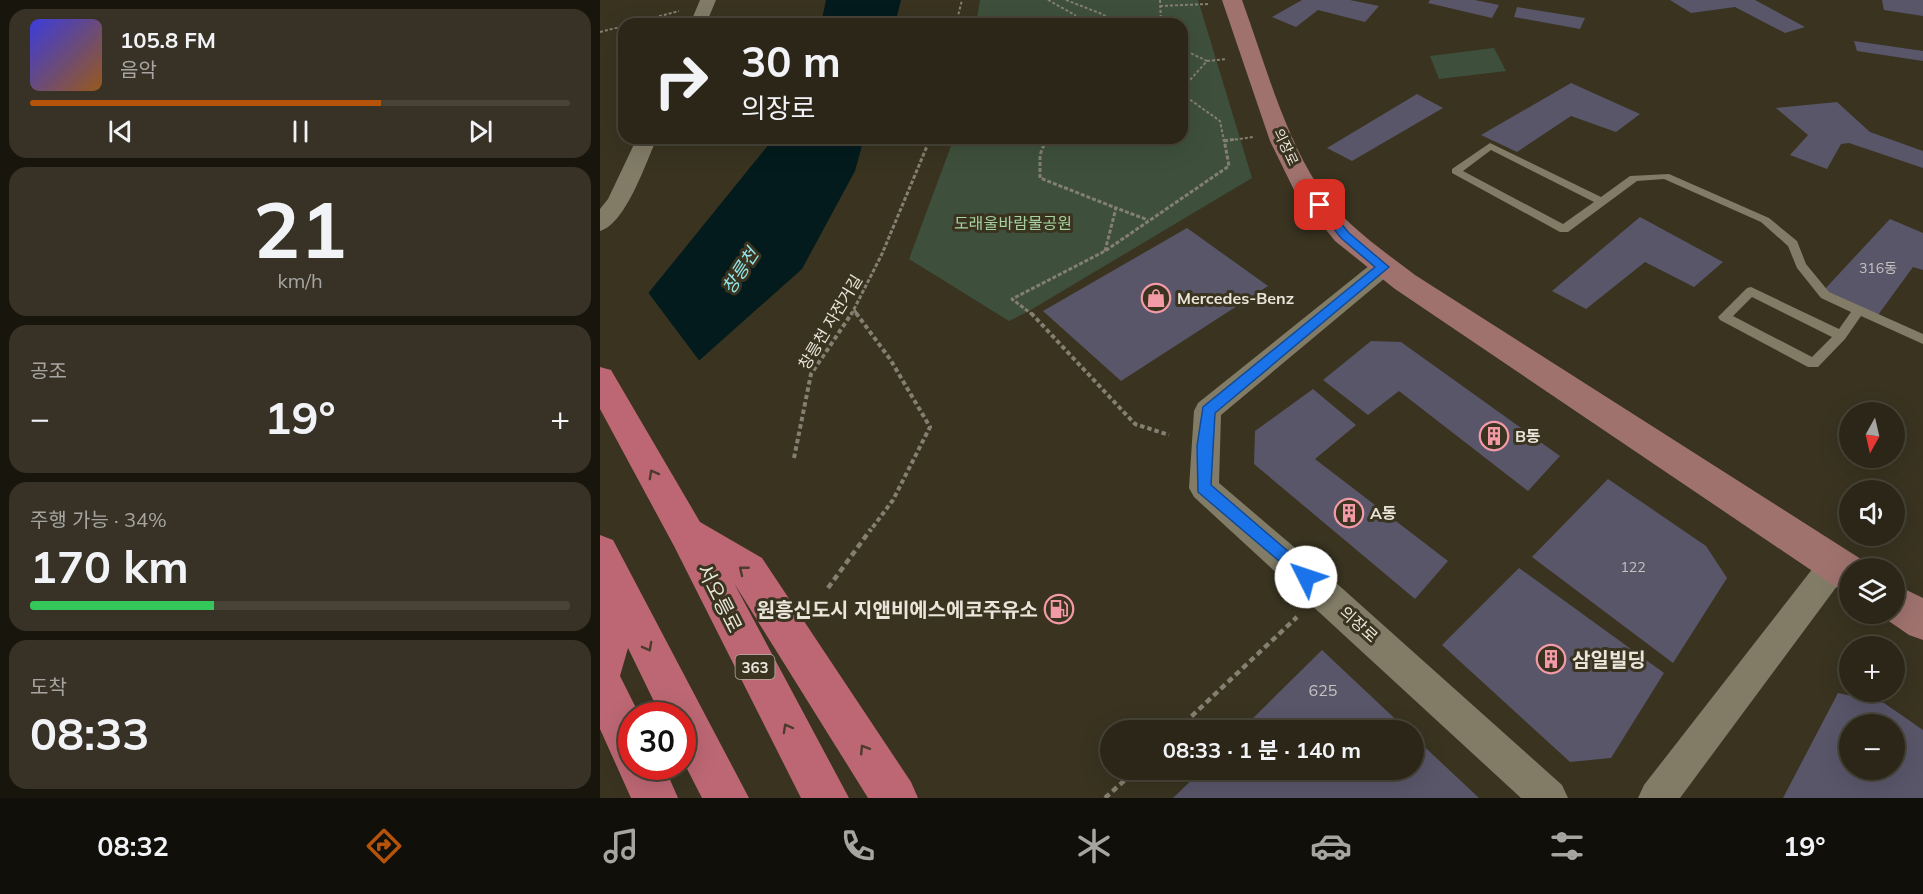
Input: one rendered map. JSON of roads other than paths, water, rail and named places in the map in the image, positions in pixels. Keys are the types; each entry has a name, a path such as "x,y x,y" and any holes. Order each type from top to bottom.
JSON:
{"main road":[{"name":"363","path":"600,379 684,530"},
{"name":"서오릉로","path":"684,530 825,798"},
{"path":"684,530 748,571 895,798"},
{"path":"600,673 612,577"},
{"path":"612,577 726,798"},
{"path":"600,681 618,719"},
{"path":"647,780 655,798"}],"street":[{"path":"701,18 708,2"},
{"name":"의장로","path":"1221,2 1282,141 1307,190 1345,235 1383,267 1839,567"},
{"path":"600,224 609,198 643,144"},
{"name":"의장로","path":"1383,267 1208,411 1204,488 1323,592 1549,798"},
{"name":"의장로","path":"1657,798 1839,573"},
{"path":"1905,610 1923,621"}],"lane":[{"path":"1600,201 1490,146 1456,171 1564,229 1634,178 1665,176 1765,220 1793,244 1801,265 1825,295 1923,339"},
{"path":"1841,336 1751,291 1724,317 1813,364 1841,336 1858,311"}],"water":[{"path":"826,0 901,0 896,18 822,18"},
{"name":"창릉천","path":"769,144 862,144 855,171 802,269 600,449 600,330 646,296"}],"place":[{"name":"Mercedes-Benz","path":"1156,298"},
{"name":"B동","path":"1494,436"},
{"name":"A동","path":"1349,513"},
{"name":"원흥신도시 지앤비에스에코주유소","path":"1059,609"},
{"name":"삼일빌딩","path":"1551,659"}],"park label":[{"name":"도래울바람물공원","path":"1013,223"}]}
